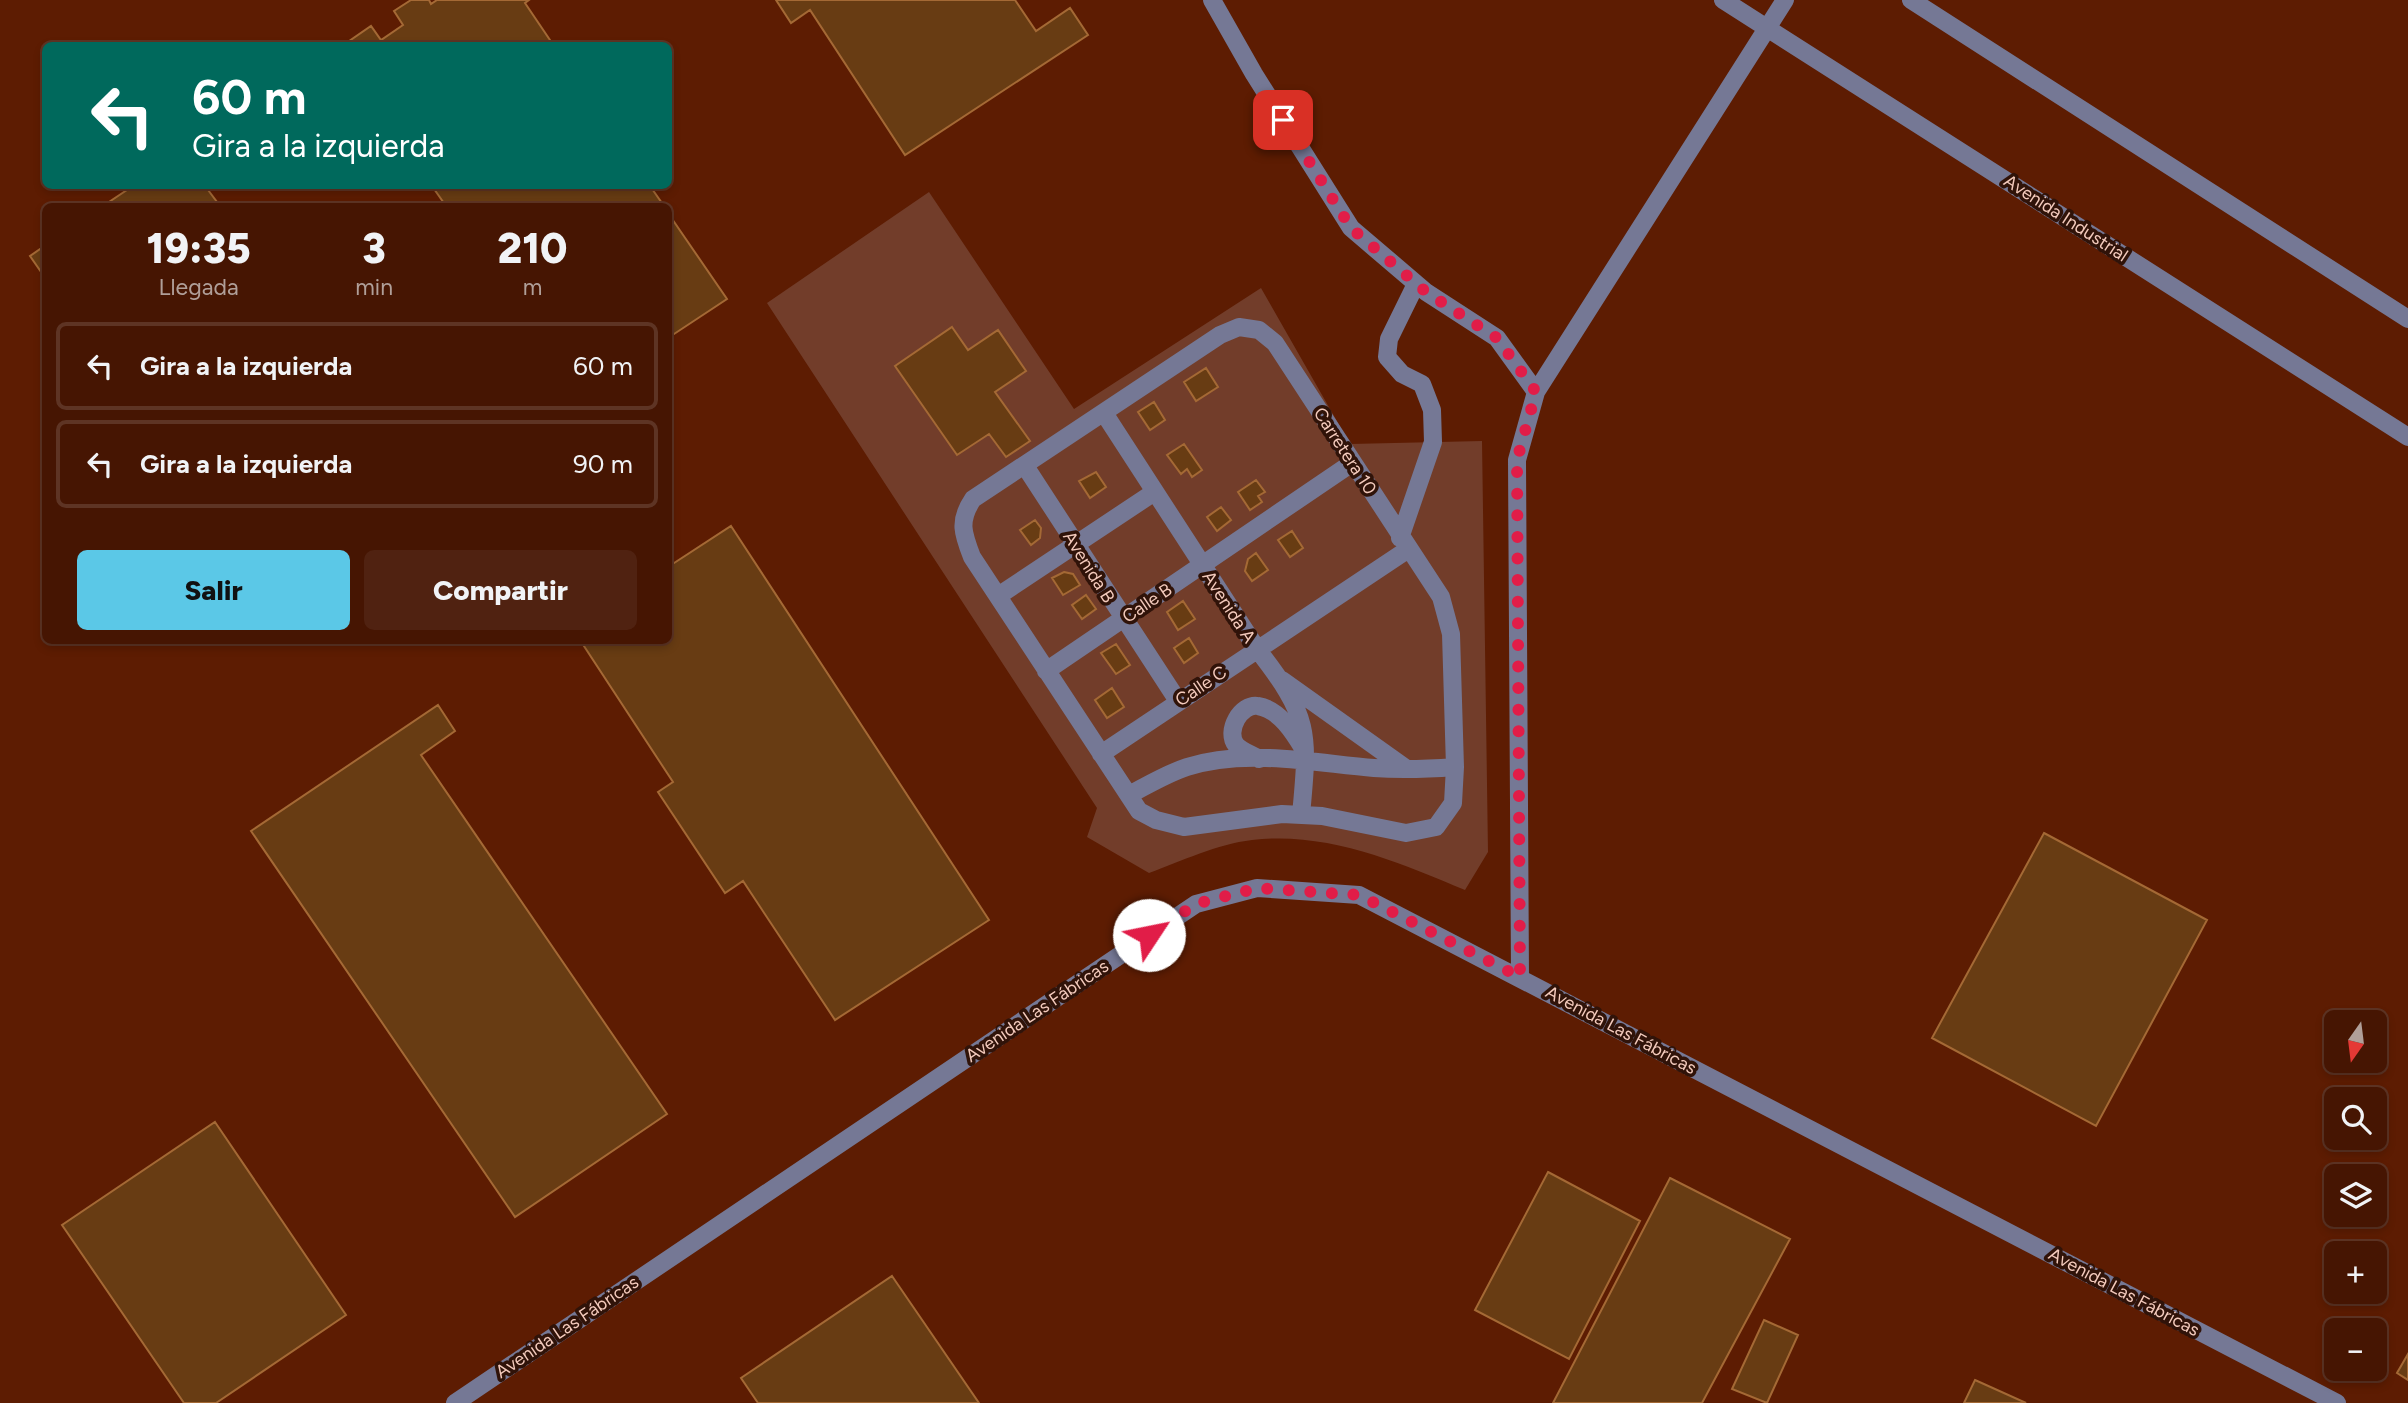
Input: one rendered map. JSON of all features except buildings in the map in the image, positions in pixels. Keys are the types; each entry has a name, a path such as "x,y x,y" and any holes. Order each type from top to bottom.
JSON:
{"street":[{"path":"1212,0 1254,75 1351,228 1416,284 1497,338 1536,392"},
{"name":"Avenida Industrial","path":"1723,0 2408,437"},
{"path":"1520,977 1517,460 1536,392 1785,0"},
{"path":"1911,0 2408,319"},
{"path":"1404,544 1433,442 1432,410 1422,384 1402,374 1387,357 1389,339 1416,284"},
{"name":"Carretera 10","path":"1239,327 1259,330 1275,343 1404,544 1441,597 1451,634 1455,767 1453,803 1436,827 1406,833 1322,816 1301,815 1241,818 1184,827 1156,820 1139,811 998,596 962,532 964,513 974,499 1220,335 1239,327"},
{"name":"Avenida A","path":"1104,413 1153,493 1279,678 1303,722 1306,753 1301,815"},
{"name":"Calle B","path":"1046,671 1353,463"},
{"name":"Avenida B","path":"1025,466 1122,620 1178,701"},
{"path":"998,596 1153,493"},
{"name":"Calle C","path":"1101,754 1257,649 1404,544"},
{"path":"1279,678 1311,698 1407,769"},
{"path":"1259,759 1236,746 1233,737 1240,714 1249,706 1260,706 1279,717 1306,753"},
{"path":"1129,795 1189,766 1259,759 1407,769 1455,767"},
{"name":"Avenida Las Fábricas","path":"455,1403 1196,904 1257,888 1359,895 2337,1403"}],"shaded area":[{"path":"929,192 1074,409 1261,288 1350,444 1482,441 1488,852 1465,890 1362,851 1307,840 1280,838 1239,842 1149,873 1087,837 1097,808 767,303"}],"route":[{"path":"1149,935 1196,904 1257,888 1359,895 1520,977 1517,460 1536,392 1497,338 1426,292 1351,228 1283,120"}]}
